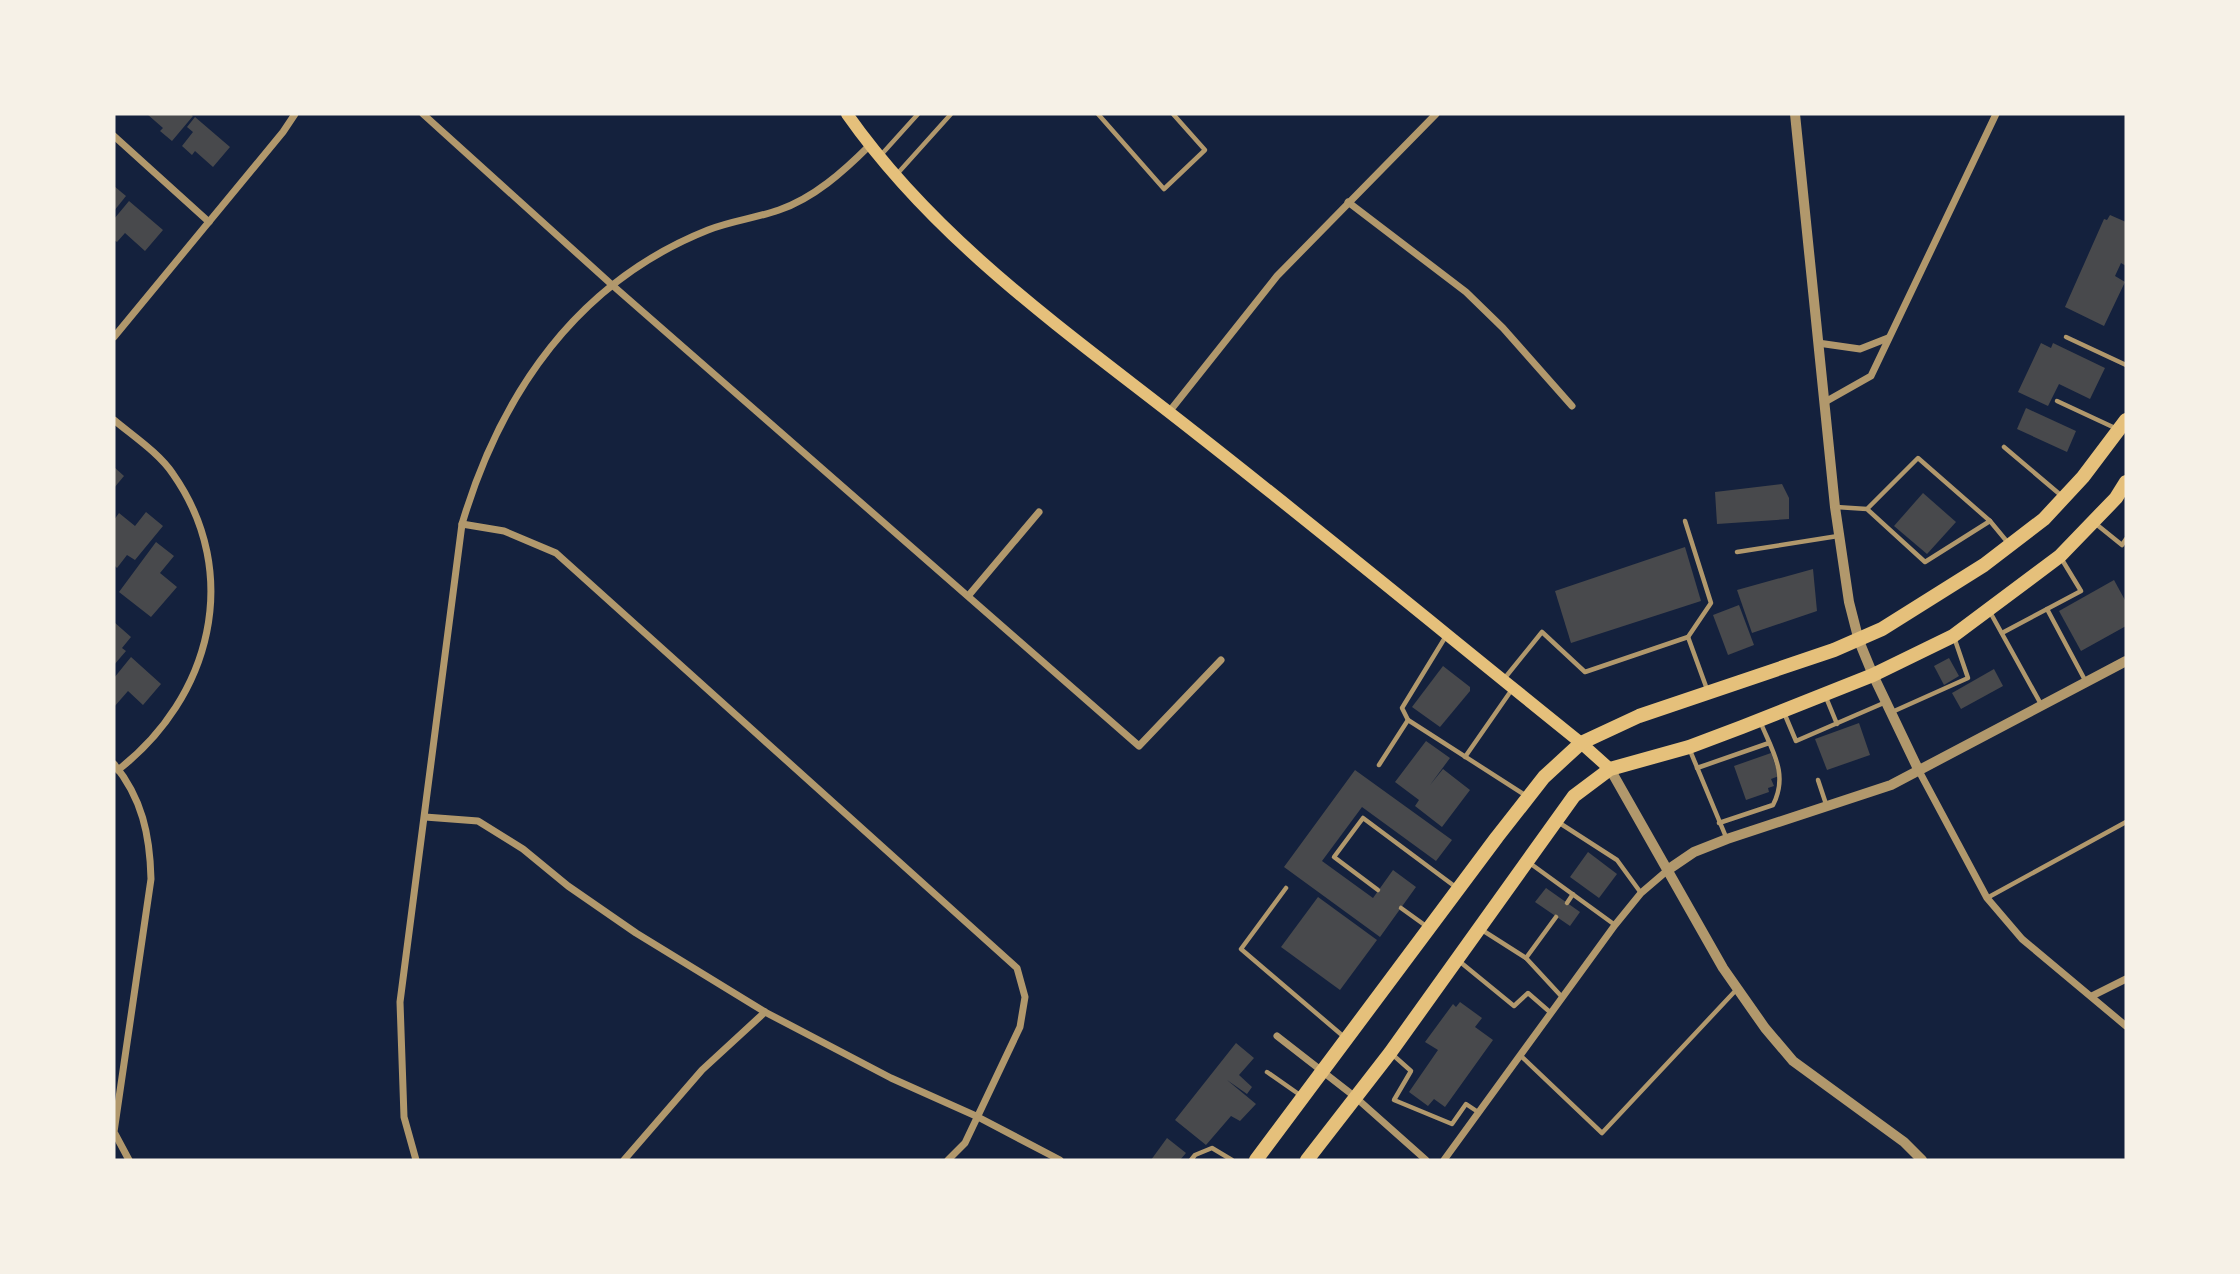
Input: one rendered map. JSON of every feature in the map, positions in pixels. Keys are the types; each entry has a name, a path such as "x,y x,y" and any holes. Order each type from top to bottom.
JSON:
{"main road":[{"path":"847,114 869,146 895,176 995,276 1447,634 1610,769"},
{"path":"1256,1160 1528,797 1581,743 1639,716 1859,641 1972,572 2043,519 2123,425"},
{"path":"1307,1160 1390,1053 1574,796 1610,769 1689,747 1760,720 1873,675 1953,636 1990,611 2060,556 2126,482"}],"street":[{"path":"114,337 295,114"},
{"path":"423,114 611,284 1139,746 1221,660"},
{"path":"1169,412 1277,276 1436,114"},
{"path":"1795,114 1835,507 1859,641 1919,771 1987,898 2022,939 2126,1026"},
{"path":"1825,402 1871,376 1996,114"},
{"path":"114,136 209,222"},
{"path":"416,1160 404,1117 400,1002 462,524 487,454 526,381 562,333 611,284 639,264 701,233 780,210 800,200 837,175 869,146"},
{"path":"1348,202 1466,292 1503,328 1572,407"},
{"path":"1818,343 1860,349 1889,338"},
{"path":"114,420 172,471 203,537 210,585 207,633 193,678 170,720 137,755 116,767 134,791 150,837 151,865 114,1132 129,1160"},
{"path":"969,595 1039,512"},
{"path":"462,524 504,531 556,553 1017,968 1026,997 1023,1017 965,1143 948,1160"},
{"path":"1444,1160 1615,925 1641,892 1669,869 1694,852 1727,839 1828,808 1919,771 2126,660"},
{"path":"1610,769 1737,989 1765,1028 1793,1061 1904,1142 1922,1160"},
{"path":"425,817 478,821 523,849 568,886 636,933 765,1012 891,1078 976,1116 1059,1160"},
{"path":"2092,996 2126,979"},
{"path":"624,1160 702,1070 765,1012"},
{"path":"1277,1036 1354,1096 1426,1160"}],"lane":[{"path":"879,157 918,114"},
{"path":"895,176 951,114"},
{"path":"1098,114 1164,189 1205,150 1173,114"},
{"path":"2066,337 2126,365"},
{"path":"2057,401 2123,425"},
{"path":"2004,447 2063,498"},
{"path":"1867,509 1918,458 1990,522 2010,545"},
{"path":"1835,507 1867,509 1925,562 1990,522"},
{"path":"1465,757 1542,632 1585,672 1688,637 1711,603 1685,521"},
{"path":"2093,522 2122,545 2126,539"},
{"path":"1737,552 1839,536"},
{"path":"2002,633 2081,591 2060,556"},
{"path":"2047,609 2086,683"},
{"path":"1990,611 2042,707"},
{"path":"1447,634 1402,708 1408,720 1528,797"},
{"path":"1783,710 1796,741 1968,678 1953,636"},
{"path":"1688,637 1709,693"},
{"path":"1825,694 1837,724"},
{"path":"1379,765 1408,720"},
{"path":"1719,823 1773,805 1782,778 1760,720"},
{"path":"1698,768 1769,743"},
{"path":"1689,747 1727,839"},
{"path":"1818,780 1828,808"},
{"path":"1378,890 1334,857 1363,818 1458,889"},
{"path":"1556,821 1617,860 1641,892"},
{"path":"1987,898 2126,822"},
{"path":"1527,861 1615,925"},
{"path":"1286,888 1241,949 1347,1039"},
{"path":"1567,903 1573,894"},
{"path":"1401,908 1429,928"},
{"path":"1526,958 1556,917"},
{"path":"1478,928 1526,958 1562,997"},
{"path":"1456,959 1514,1006 1528,993 1551,1013"},
{"path":"1521,1056 1602,1133 1737,989"},
{"path":"1390,1053 1411,1070 1394,1100 1452,1124 1466,1104 1480,1113"},
{"path":"1267,1072 1304,1097"},
{"path":"1191,1160 1195,1155 1212,1148 1232,1160"}],"building":[{"path":"147,114 193,116 172,141 160,131 163,128"},
{"path":"195,117 230,147 213,167 195,151 192,155 182,146 193,132 187,127"},
{"path":"114,186 126,196 114,211"},
{"path":"129,201 163,230 145,251 125,233 117,242 114,240 114,219"},
{"path":"2110,215 2126,222 2126,266 2121,263 2115,276 2125,282 2104,326 2065,307 2104,219 2107,220"},
{"path":"2041,343 2051,348 2053,343 2105,368 2090,399 2059,384 2048,406 2018,392"},
{"path":"2026,408 2076,431 2067,452 2017,429"},
{"path":"114,467 124,476 114,488"},
{"path":"1782,484 1789,498 1789,519 1717,524 1715,492"},
{"path":"1923,493 1956,522 1927,554 1894,526"},
{"path":"146,512 163,526 135,560 127,555 117,568 114,565 114,520 119,513 135,526"},
{"path":"156,542 174,556 160,573 177,587 151,617 119,592"},
{"path":"1685,547 1701,601 1571,643 1555,591"},
{"path":"1813,569 1817,611 1752,633 1737,590"},
{"path":"2114,580 2126,602 2126,626 2081,651 2059,611"},
{"path":"1739,605 1754,645 1728,655 1713,615"},
{"path":"114,622 131,637 122,648 126,651 114,665"},
{"path":"131,657 161,684 143,705 128,691 114,707 114,678"},
{"path":"1949,658 1959,676 1944,685 1934,666"},
{"path":"1443,666 1470,687 1470,691 1440,727 1412,707"},
{"path":"1994,669 2003,686 1961,709 1952,693"},
{"path":"1859,723 1870,755 1827,770 1815,739"},
{"path":"1426,741 1450,758 1430,785 1443,769 1470,790 1442,827 1415,806 1419,800 1395,782"},
{"path":"1771,753 1779,776 1771,779 1774,786 1768,788 1769,792 1746,800 1734,766"},
{"path":"1355,770 1452,840 1436,861 1362,807 1322,861 1373,898 1393,870 1416,887 1380,937 1284,867"},
{"path":"1588,852 1617,874 1599,898 1570,877"},
{"path":"1546,888 1580,912 1570,926 1535,902"},
{"path":"1318,897 1377,940 1340,990 1281,947"},
{"path":"1460,1002 1482,1018 1475,1027 1493,1040 1445,1107 1434,1099 1428,1106 1409,1092 1438,1050 1425,1042 1453,1004 1456,1007"},
{"path":"1236,1043 1254,1058 1239,1075 1252,1087 1247,1094 1227,1080 1256,1104 1240,1121 1231,1116 1206,1145 1175,1120"},
{"path":"1167,1138 1186,1153 1180,1160 1151,1160"}]}
